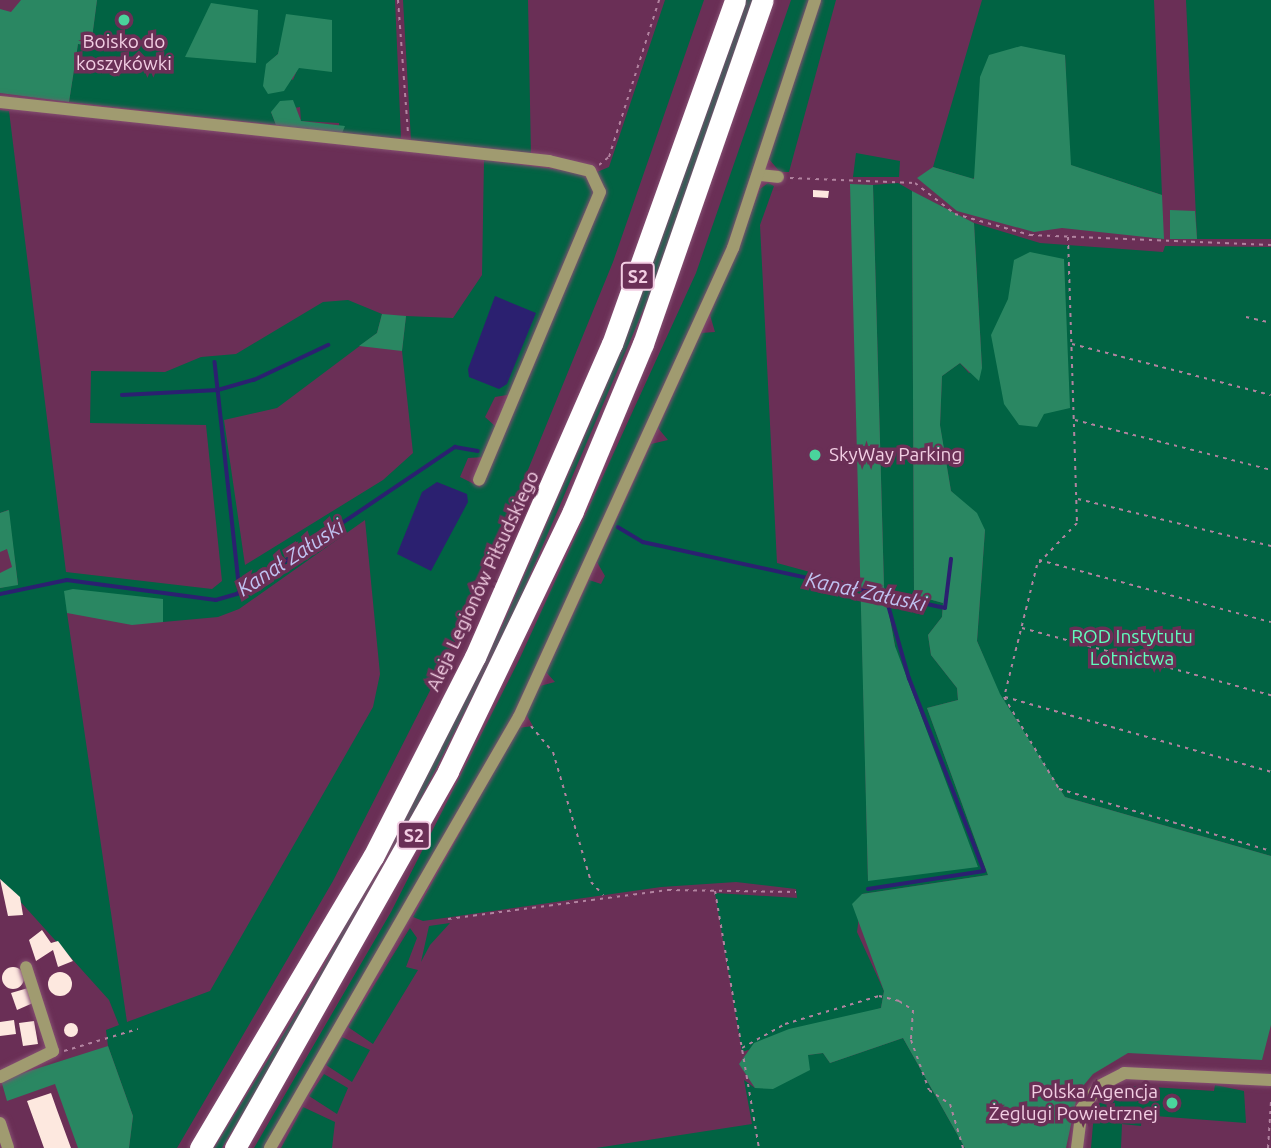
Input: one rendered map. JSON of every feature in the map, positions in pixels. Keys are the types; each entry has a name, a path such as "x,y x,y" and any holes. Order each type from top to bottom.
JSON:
{"highway":[{"name":"Aleja Legionów Piłsudskiego","path":"200,1148 373,857 475,657 612,344 735,0"},
{"name":"S2","path":"235,1148 449,771 573,511 643,344 763,0"}],"street":[{"path":"270,1148 519,717 702,321 760,175 815,0"},
{"path":"0,102 402,150 549,161 590,172 600,192 479,480"},
{"path":"760,175 778,177"},
{"path":"0,1077 53,1051 26,967"},
{"path":"1077,1148 1082,1108 1099,1086 1124,1073 1271,1080"},
{"path":"0,1123 8,1148"}],"path":[{"path":"398,0 409,124 402,150"},
{"path":"590,172 609,157 659,0"},
{"path":"778,177 915,183 962,216 1030,235 1271,245"},
{"path":"1068,237 1075,528 1039,560 1004,696 1059,789 1271,851"},
{"path":"1246,317 1271,323"},
{"path":"1071,344 1271,395"},
{"path":"1074,420 1271,470"},
{"path":"1076,498 1271,546"},
{"path":"1039,560 1271,622"},
{"path":"1021,628 1271,695"},
{"path":"1004,696 1271,772"},
{"path":"531,726 553,752 590,882 604,895"},
{"path":"715,890 759,1148"},
{"path":"448,919 604,895 715,890 796,892"},
{"path":"742,1048 785,1024 879,996 899,1001 913,1010 916,1053 929,1090 950,1104 963,1148"},
{"path":"53,1051 138,1028"},
{"path":"1268,1148 1271,1102"}],"green space":[{"path":"21,0 97,0 91,46 78,44 69,102 0,93 0,9 11,12"},
{"path":"97,0 395,0 401,138 340,138 339,123 301,121 300,107 271,112 276,125 69,102 78,44 91,45","holes":["286,30 298,68 293,80 266,65 278,54"]},
{"path":"403,0 528,0 531,156 411,140"},
{"path":"665,0 704,0 613,262 469,614 333,881 177,1148 129,1148 133,1116 108,1046 106,1030 119,1025 109,1000 0,879 0,588 18,584 8,510 0,513 0,110 9,111 66,572 212,589 222,581 206,425 90,423 91,371 165,372 201,357 236,354 323,302 348,300 382,314 377,333 277,408 224,420 245,565 383,480 413,453 402,351 406,316 453,318 482,275 484,160 584,173 595,193 513,394 495,397 485,417 496,427 484,457 468,458 460,477 480,487 604,193 597,172 609,167","holes":["365,520 380,674 373,707 210,991 127,1022 67,613 163,599 163,622 218,617 239,609"]},
{"path":"746,0 753,0 651,292 511,620 398,844 291,1035 222,1148 214,1148 315,983 503,624 604,391"},
{"path":"791,0 809,0 731,242 516,711 266,1148 254,1148 391,912 519,660 696,273"},
{"path":"820,0 836,0 789,172 780,172 769,159"},
{"path":"982,0 1154,0 1162,195 1070,165 1065,55 980,77 979,170 973,179 933,167"},
{"path":"1186,0 1271,0 1271,239 1197,239"},
{"path":"211,3 258,10 256,63 185,57"},
{"path":"286,14 332,20 332,72 299,68 284,91 268,94 263,86 266,64 278,54"},
{"path":"1021,46 1065,55 1071,165 1162,195 1164,239 1062,228 1034,232 957,211 917,178 933,167 974,179 980,77 989,55"},
{"path":"293,100 301,121 345,126 340,138 276,125 271,112 280,101"},
{"path":"856,153 900,161 899,177 853,177"},
{"path":"768,183 774,186 760,225 777,563 861,586 868,881 895,646 884,587 873,185 898,183 912,191 914,595 943,603 942,617 928,635 931,655 957,688 958,700 927,708 988,875 862,894 857,932 884,991 881,1008 742,1052 715,893 797,898 796,889 736,882 661,887 423,921 413,917 518,728 533,726 526,714 540,686 555,682 546,672 589,580 601,584 605,576 597,562 651,444 668,440 658,428 701,333 715,332 710,315 760,189"},
{"path":"850,184 873,185 884,587 895,646 978,867 868,881"},
{"path":"912,191 974,223 982,368 979,381 960,363 942,376 940,425 951,491 977,513 985,530 977,641 1000,694 1065,797 1271,856 1271,1025 1262,1060 1128,1053 1093,1074 1078,1092 1066,1148 965,1148 903,1038 830,1063 823,1053 808,1055 810,1070 773,1089 755,1088 739,1064 754,1043 789,1029 881,1008 884,991 852,904 862,894 988,875 927,708 958,700 957,688 931,655 928,635 942,617 943,603 914,595"},
{"path":"1170,210 1195,211 1197,239 1170,239"},
{"name":"ROD Instytutu Lotnictwa","path":"974,223 1040,243 1163,252 1165,246 1271,247 1271,856 1065,797 999,694 977,641 985,530 951,491 940,426 942,376 960,363 969,373 982,368"},
{"path":"1030,252 1064,259 1070,408 1044,414 1037,427 1019,425 1004,404 991,335 1008,299 1014,260"},
{"path":"382,314 406,316 402,351 359,346 377,333"},
{"path":"9,510 18,585 0,588 0,573 12,567 7,549 0,552 0,513"},
{"path":"73,589 163,599 163,622 132,625 67,613 64,591"},
{"path":"450,923 430,945 421,962 429,926"},
{"path":"410,928 417,938 406,967 418,970 373,1044 348,1027"},
{"path":"342,1037 370,1050 352,1082 326,1065"},
{"path":"903,1038 965,1148 596,1148 752,1124 744,1080 755,1088 808,1055 823,1053 830,1063"},
{"path":"108,1046 133,1116 129,1148 78,1148 55,1084 7,1101 1,1080"},
{"path":"324,1074 348,1088 337,1114 309,1096"},
{"path":"1215,1085 1244,1091 1246,1123 1142,1115 1141,1126 1122,1124 1121,1148 1091,1148 1094,1113 1106,1092 1136,1086 1214,1091"},
{"path":"303,1107 335,1122 332,1148 281,1148"}],"shaded area":[{"path":"495,296 536,313 507,384 499,389 469,377 468,369"},
{"path":"437,482 467,494 468,502 431,571 397,554 422,492"}],"building":[{"path":"813,190 829,191 828,198 813,197"},
{"path":"0,879 20,897 23,915 8,916"},
{"path":"42,930 51,943 58,941 73,961 58,967 53,950 36,961 29,940"},
{"path":"13,967 21,970 24,978 21,986 13,989 5,986 2,978 5,970"},
{"path":"60,972 68,976 72,984 68,992 60,996 52,992 48,984 52,976"},
{"path":"28,988 33,1003 17,1010 11,993"},
{"path":"14,1020 16,1034 0,1036 0,1022"},
{"path":"34,1021 38,1044 23,1046 19,1023"},
{"path":"68,1023 74,1023 78,1030 74,1037 68,1037 64,1033 64,1027"},
{"path":"51,1093 71,1148 44,1148 27,1101"}],"waterway":[{"path":"122,395 218,390 254,380 328,345"},
{"path":"215,362 240,592"},
{"name":"Kanał Załuski","path":"0,594 67,580 216,600 237,594 455,447 478,451"},
{"name":"Kanał Załuski","path":"618,527 643,542 945,608 951,559"},
{"path":"868,889 984,871 909,679 885,595"}],"place":[{"name":"Boisko do koszykówki","path":"124,20"},
{"name":"SkyWay Parking","path":"815,455"},
{"name":"Polska Agencja Żeglugi Powietrznej","path":"1172,1103"}]}
